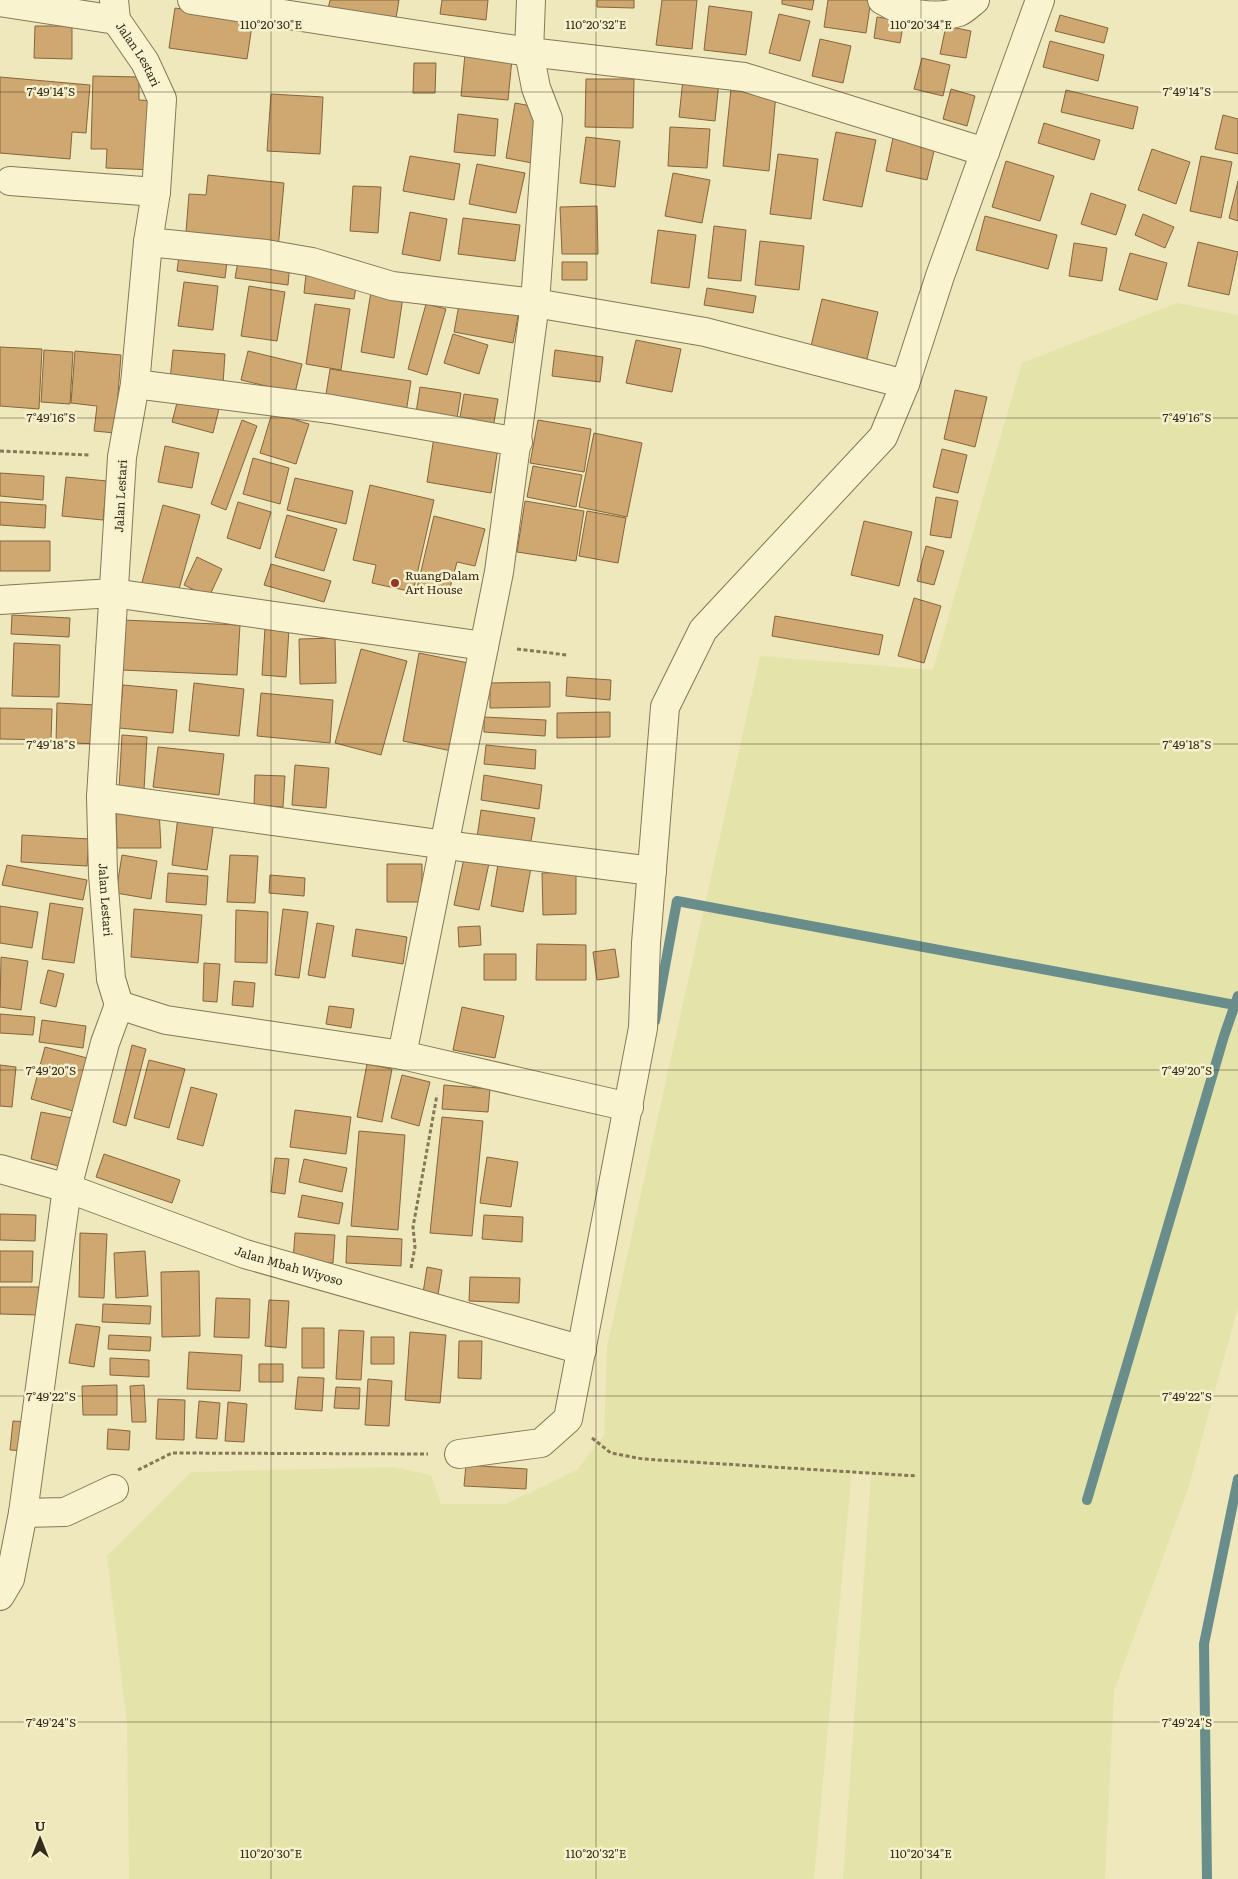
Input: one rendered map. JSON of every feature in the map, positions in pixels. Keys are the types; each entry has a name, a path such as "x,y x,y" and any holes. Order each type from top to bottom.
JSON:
{"street":[{"path":"192,0 529,52 744,77 985,152"},
{"path":"402,1055 500,572 535,303 548,119 536,88 529,52 531,0"},
{"path":"882,0 896,8 927,16 960,12 974,0"},
{"path":"459,1454 541,1444 568,1419 643,1028 652,870 665,707 703,630 884,437 905,384 940,276 1040,0"},
{"path":"0,2 115,10"},
{"name":"Jalan Lestari","path":"115,10 145,62 162,99 156,192 148,242 135,384 122,457 118,555 113,594 101,797 103,874 111,978 119,1005"},
{"path":"10,181 156,192"},
{"path":"148,242 266,254 312,262 392,286 535,303 705,332 905,384"},
{"path":"135,384 331,408 518,442"},
{"path":"0,600 113,594 484,646"},
{"path":"101,797 446,845 652,870"},
{"path":"0,1596 10,1579 23,1513 67,1188 106,1043 119,1005 166,1020 402,1055 629,1106"},
{"name":"Jalan Mbah Wiyoso","path":"0,1169 67,1188 245,1254 582,1350"},
{"path":"23,1513 65,1512 114,1489"}],"path":[{"path":"0,451 122,457"},
{"path":"484,646 567,655"},
{"path":"403,1299 413,1260 415,1247 413,1227 443,1065"},
{"path":"568,1419 611,1453 643,1459 917,1476"},
{"path":"114,1489 142,1466 172,1453 459,1454"}],"green space":[{"path":"1177,303 1238,315 1238,1307 1188,1489 1114,1691 1105,1879 843,1879 871,1474 852,1470 814,1879 129,1879 127,1724 107,1556 191,1472 394,1467 431,1475 441,1504 506,1504 577,1470 604,1435 607,1347 760,656 933,670 1022,363"}],"building":[{"path":"330,0 399,0 395,24 327,14"},
{"path":"442,0 488,0 486,20 440,14"},
{"path":"597,0 634,0 634,8 597,7"},
{"path":"662,0 697,0 692,49 656,45"},
{"path":"782,0 814,0 812,10 782,4"},
{"path":"828,0 871,0 866,33 824,27"},
{"path":"709,6 752,12 746,55 704,50"},
{"path":"175,8 253,19 247,59 169,48"},
{"path":"779,14 810,21 800,61 769,53"},
{"path":"1060,15 1108,28 1104,43 1055,31"},
{"path":"877,17 904,21 900,43 874,38"},
{"path":"35,26 72,26 72,59 34,58"},
{"path":"946,26 971,31 966,58 940,54"},
{"path":"820,39 851,46 843,83 812,76"},
{"path":"1050,41 1104,55 1098,81 1043,67"},
{"path":"465,54 512,59 508,100 461,96"},
{"path":"922,58 950,65 943,96 914,89"},
{"path":"414,63 436,63 435,93 413,93"},
{"path":"93,76 139,77 139,100 156,101 155,170 106,168 107,149 91,149"},
{"path":"0,77 90,85 86,133 72,132 70,159 0,153"},
{"path":"586,79 634,79 633,128 585,127"},
{"path":"683,79 719,82 715,121 679,117"},
{"path":"731,89 776,94 769,171 723,166"},
{"path":"951,89 975,96 967,126 943,119"},
{"path":"1066,90 1138,107 1133,129 1061,112"},
{"path":"271,94 323,97 320,154 267,151"},
{"path":"515,103 542,108 532,163 506,158"},
{"path":"458,114 498,119 495,156 454,152"},
{"path":"1223,115 1238,119 1238,154 1215,149"},
{"path":"1044,123 1100,140 1094,160 1038,143"},
{"path":"670,127 710,129 707,168 668,166"},
{"path":"836,132 876,140 862,207 823,200"},
{"path":"894,133 936,143 927,180 886,171"},
{"path":"586,137 620,141 615,187 580,183"},
{"path":"1152,149 1190,162 1176,204 1138,190"},
{"path":"778,154 818,159 811,219 770,214"},
{"path":"410,156 460,164 454,200 403,191"},
{"path":"1201,156 1232,162 1221,218 1190,211"},
{"path":"1006,161 1054,176 1040,221 992,207"},
{"path":"477,164 525,173 516,213 469,204"},
{"path":"673,173 710,180 702,223 665,216"},
{"path":"208,175 284,183 278,249 204,242 205,234 186,232 189,194 206,195"},
{"path":"1238,181 1238,221 1229,218"},
{"path":"353,186 381,187 378,233 350,231"},
{"path":"1091,193 1126,205 1116,235 1081,224"},
{"path":"597,206 598,254 562,254 560,207"},
{"path":"410,212 447,219 440,261 402,254"},
{"path":"1143,214 1174,227 1165,248 1135,235"},
{"path":"985,216 1057,235 1048,269 976,250"},
{"path":"463,218 520,225 515,261 458,254"},
{"path":"714,226 746,230 741,281 708,278"},
{"path":"658,230 696,235 689,288 651,283"},
{"path":"760,241 804,246 799,290 755,285"},
{"path":"1198,242 1238,252 1229,295 1188,286"},
{"path":"1074,243 1107,248 1102,281 1069,276"},
{"path":"180,248 228,254 225,278 177,271"},
{"path":"1130,253 1167,263 1157,300 1119,290"},
{"path":"239,256 290,263 288,285 235,278"},
{"path":"562,262 587,262 587,280 562,280"},
{"path":"306,274 357,281 354,299 304,293"},
{"path":"184,282 218,286 213,330 178,326"},
{"path":"249,286 285,292 277,341 241,336"},
{"path":"707,288 756,296 753,313 704,305"},
{"path":"371,292 403,297 394,358 361,352"},
{"path":"460,299 519,311 513,343 454,332"},
{"path":"822,299 878,312 867,359 811,346"},
{"path":"315,304 350,309 341,370 306,364"},
{"path":"426,304 446,309 427,375 408,369"},
{"path":"453,334 488,345 479,374 444,363"},
{"path":"636,340 681,349 672,392 626,383"},
{"path":"0,347 42,349 39,409 0,406"},
{"path":"44,350 73,352 70,404 41,402"},
{"path":"173,350 225,354 223,384 170,380"},
{"path":"555,350 603,357 600,382 552,376"},
{"path":"75,351 121,355 115,433 94,431 97,406 71,403"},
{"path":"248,351 302,364 295,393 241,380"},
{"path":"330,369 411,381 405,419 324,407"},
{"path":"420,387 461,393 456,425 415,419"},
{"path":"955,390 987,397 975,447 944,439"},
{"path":"464,394 498,399 492,434 458,429"},
{"path":"179,395 220,405 213,433 172,422"},
{"path":"272,413 309,424 296,464 260,453"},
{"path":"242,420 257,426 226,510 211,504"},
{"path":"538,420 591,429 584,472 530,463"},
{"path":"594,433 642,443 627,517 579,507"},
{"path":"434,437 498,448 491,493 427,482"},
{"path":"165,446 199,453 192,488 158,482"},
{"path":"942,449 967,455 958,493 933,487"},
{"path":"253,458 289,468 280,504 243,494"},
{"path":"533,466 582,475 576,507 527,497"},
{"path":"0,473 44,476 43,500 0,496"},
{"path":"66,477 107,481 103,520 62,516"},
{"path":"295,478 353,491 346,524 287,510"},
{"path":"370,485 434,500 413,592 372,583 376,565 353,560"},
{"path":"936,497 958,501 951,538 930,535"},
{"path":"525,501 584,511 576,561 517,552"},
{"path":"0,502 46,505 45,528 0,525"},
{"path":"238,502 271,512 260,549 227,538"},
{"path":"163,505 200,515 177,596 141,586"},
{"path":"587,511 626,518 618,563 579,556"},
{"path":"287,515 337,529 324,571 275,557"},
{"path":"434,516 485,529 475,566 457,562 448,595 417,588"},
{"path":"864,521 912,532 899,586 851,575"},
{"path":"0,541 50,541 50,571 0,571"},
{"path":"926,546 944,551 934,585 917,581"},
{"path":"197,557 222,569 209,597 184,585"},
{"path":"271,564 331,581 324,602 264,585"},
{"path":"914,598 941,606 924,663 898,656"},
{"path":"12,615 70,618 69,637 11,634"},
{"path":"775,616 883,635 879,655 772,636"},
{"path":"123,620 240,625 237,675 121,670"},
{"path":"265,628 289,629 286,677 262,675"},
{"path":"335,638 336,683 300,684 299,639"},
{"path":"14,643 60,645 59,697 12,696"},
{"path":"361,649 407,661 381,755 335,743"},
{"path":"419,653 468,663 452,751 403,741"},
{"path":"567,677 611,680 610,700 566,696"},
{"path":"550,682 550,707 490,708 490,683"},
{"path":"194,683 244,689 239,736 189,731"},
{"path":"123,685 177,690 173,733 119,728"},
{"path":"261,693 333,700 330,743 257,736"},
{"path":"57,703 97,705 96,744 56,742"},
{"path":"0,708 52,709 51,740 0,739"},
{"path":"610,712 610,737 557,738 557,713"},
{"path":"484,717 546,720 545,736 484,732"},
{"path":"122,735 147,737 144,790 119,789"},
{"path":"486,745 536,750 535,769 484,764"},
{"path":"158,747 224,754 219,795 153,787"},
{"path":"295,765 329,768 326,808 292,805"},
{"path":"255,775 285,776 283,807 254,805"},
{"path":"484,775 542,785 539,809 481,800"},
{"path":"159,808 161,848 117,848 116,809"},
{"path":"481,810 535,818 529,852 476,844"},
{"path":"178,817 214,821 207,870 172,865"},
{"path":"22,835 89,839 87,866 21,862"},
{"path":"466,849 491,854 479,910 454,905"},
{"path":"122,855 157,861 151,899 116,893"},
{"path":"230,855 258,856 255,903 227,902"},
{"path":"499,858 532,862 523,912 491,906"},
{"path":"387,864 422,864 422,902 387,902"},
{"path":"7,865 87,880 83,900 2,885"},
{"path":"576,872 576,914 543,915 542,873"},
{"path":"168,873 208,876 206,905 166,902"},
{"path":"270,875 305,878 304,896 269,893"},
{"path":"50,903 83,908 74,963 42,959"},
{"path":"0,906 38,912 32,948 0,943"},
{"path":"134,909 202,915 198,963 131,957"},
{"path":"283,909 308,912 299,978 275,975"},
{"path":"236,910 268,912 267,963 235,962"},
{"path":"317,923 334,926 325,978 308,975"},
{"path":"480,926 481,945 459,947 458,927"},
{"path":"356,929 407,937 403,964 352,956"},
{"path":"537,944 586,945 586,980 536,980"},
{"path":"615,949 619,977 597,980 593,952"},
{"path":"484,954 516,954 516,980 484,980"},
{"path":"1,957 28,961 21,1010 0,1007"},
{"path":"204,963 220,964 217,1002 203,1001"},
{"path":"48,970 64,974 56,1007 40,1003"},
{"path":"234,981 255,983 253,1007 232,1005"},
{"path":"329,1006 354,1009 351,1028 326,1024"},
{"path":"462,1007 504,1016 495,1058 453,1050"},
{"path":"0,1014 35,1017 33,1035 0,1033"},
{"path":"42,1020 86,1026 83,1048 39,1042"},
{"path":"132,1045 146,1049 126,1126 113,1122"},
{"path":"45,1047 87,1058 73,1111 31,1099"},
{"path":"149,1060 185,1069 169,1128 134,1118"},
{"path":"367,1064 392,1069 382,1122 357,1117"},
{"path":"0,1065 16,1067 12,1107 0,1106"},
{"path":"402,1075 430,1082 419,1126 391,1118"},
{"path":"444,1085 490,1089 488,1112 442,1109"},
{"path":"191,1087 217,1094 203,1146 177,1139"},
{"path":"295,1110 351,1117 346,1154 290,1147"},
{"path":"41,1112 77,1119 66,1168 31,1159"},
{"path":"442,1117 483,1121 472,1236 430,1233"},
{"path":"359,1131 405,1135 398,1230 351,1226"},
{"path":"104,1154 180,1180 172,1203 96,1177"},
{"path":"487,1157 518,1162 511,1207 480,1203"},
{"path":"275,1158 289,1159 285,1194 271,1192"},
{"path":"304,1159 347,1168 342,1192 299,1182"},
{"path":"302,1195 343,1203 339,1224 298,1217"},
{"path":"0,1214 36,1215 35,1241 0,1240"},
{"path":"484,1215 523,1217 522,1242 482,1239"},
{"path":"80,1233 107,1234 104,1298 79,1297"},
{"path":"295,1233 335,1235 333,1263 293,1261"},
{"path":"347,1236 402,1239 401,1266 346,1263"},
{"path":"0,1251 33,1251 32,1282 0,1282"},
{"path":"145,1251 148,1296 116,1298 114,1253"},
{"path":"427,1267 442,1270 438,1295 423,1293"},
{"path":"199,1271 200,1336 162,1337 161,1272"},
{"path":"470,1277 520,1278 519,1303 469,1301"},
{"path":"0,1287 39,1287 39,1315 0,1314"},
{"path":"216,1298 250,1299 249,1338 214,1337"},
{"path":"269,1300 289,1301 286,1348 265,1346"},
{"path":"103,1304 151,1306 150,1324 102,1322"},
{"path":"76,1324 100,1327 94,1367 69,1363"},
{"path":"302,1328 324,1328 324,1368 302,1368"},
{"path":"339,1330 364,1331 361,1380 336,1379"},
{"path":"410,1332 446,1335 440,1403 405,1400"},
{"path":"109,1335 151,1337 150,1351 108,1349"},
{"path":"371,1337 394,1337 394,1364 371,1364"},
{"path":"459,1341 482,1341 481,1379 458,1378"},
{"path":"189,1352 242,1355 240,1391 187,1389"},
{"path":"110,1358 149,1360 149,1377 110,1375"},
{"path":"259,1364 283,1364 283,1382 259,1382"},
{"path":"298,1377 324,1378 322,1411 295,1409"},
{"path":"368,1379 392,1381 389,1426 365,1425"},
{"path":"117,1385 117,1415 83,1415 82,1386"},
{"path":"144,1385 146,1422 132,1422 130,1386"},
{"path":"336,1387 360,1388 359,1409 334,1408"},
{"path":"158,1399 185,1400 184,1440 156,1439"},
{"path":"199,1401 220,1403 217,1439 196,1438"},
{"path":"228,1402 247,1404 244,1442 225,1441"},
{"path":"13,1421 32,1422 29,1451 10,1450"},
{"path":"108,1429 130,1431 129,1450 107,1449"},
{"path":"466,1465 527,1469 526,1489 464,1486"}],"waterway":[{"path":"655,1021 677,901 1235,1005"},
{"path":"1087,1500 1224,1036 1238,996"},
{"path":"1207,1879 1204,1644 1238,1479"}],"place":[{"name":"RuangDalam Art House","path":"395,583"}]}
